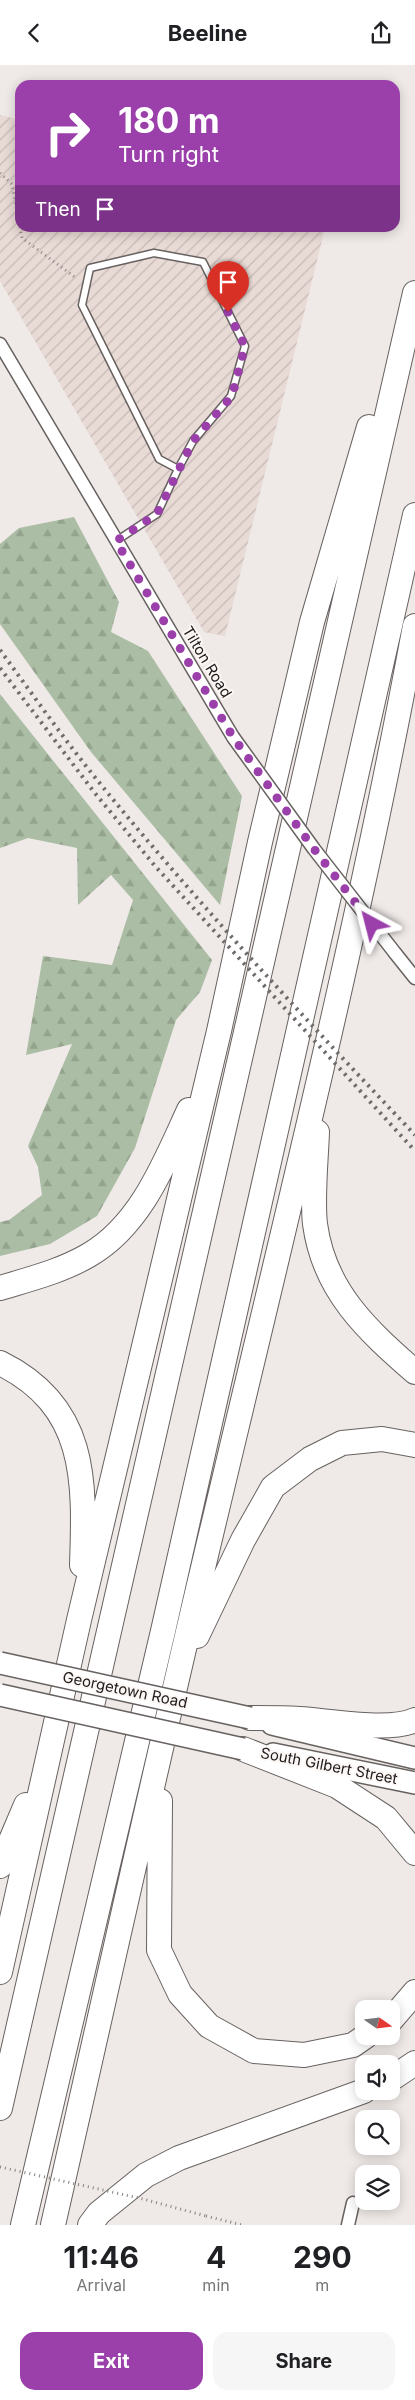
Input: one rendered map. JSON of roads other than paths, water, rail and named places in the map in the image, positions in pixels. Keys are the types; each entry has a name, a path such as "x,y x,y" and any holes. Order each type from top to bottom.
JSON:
{"highway":[{"path":"0,1971 79,1620 219,1031 260,842 312,622 375,409 415,293"},
{"path":"0,2108 415,293"},
{"path":"23,2225 163,1631 415,515"},
{"path":"53,2225 176,1681 318,1086 402,697 415,626"},
{"path":"0,1288 44,1274 90,1255 125,1227 161,1171 194,1099 219,1031"},
{"path":"318,1086 315,1223 324,1265 349,1308 386,1346 415,1372"},
{"path":"0,1363 23,1374 56,1406 77,1447 84,1496 79,1620"},
{"path":"176,1681 243,1540 273,1487 310,1459 342,1443 382,1439 415,1445"},
{"path":"250,1718 299,1719 357,1724 406,1724 415,1720"},
{"path":"243,1749 337,1786 386,1818 415,1853"},
{"path":"0,1866 50,1751"},
{"path":"160,1758 159,1950 180,1994 209,2026 254,2051 304,2055 355,2044"},
{"path":"400,2010 415,1992"},
{"path":"400,2073 415,2063"},
{"path":"90,2225 99,2213 146,2175 179,2158 355,2094"}],"main road":[{"name":"Georgetown Road","path":"0,1663 250,1718"},
{"name":"Georgetown Road","path":"0,1695 243,1749"},
{"name":"South Gilbert Street","path":"250,1718 415,1758"},
{"name":"South Gilbert Street","path":"243,1749 312,1761 415,1783"}],"street":[{"name":"Tilton Road","path":"0,344 233,737 314,849 415,978"},
{"path":"348,2225 353,2203"}],"lane":[{"path":"116,541 157,514 193,441 232,396 245,346 203,262 154,253 90,268 82,305 159,459 178,469"}],"railway":[{"path":"0,650 89,769 139,831 216,920 415,1135"},
{"path":"0,668 94,792 155,866 415,1151"}]}
